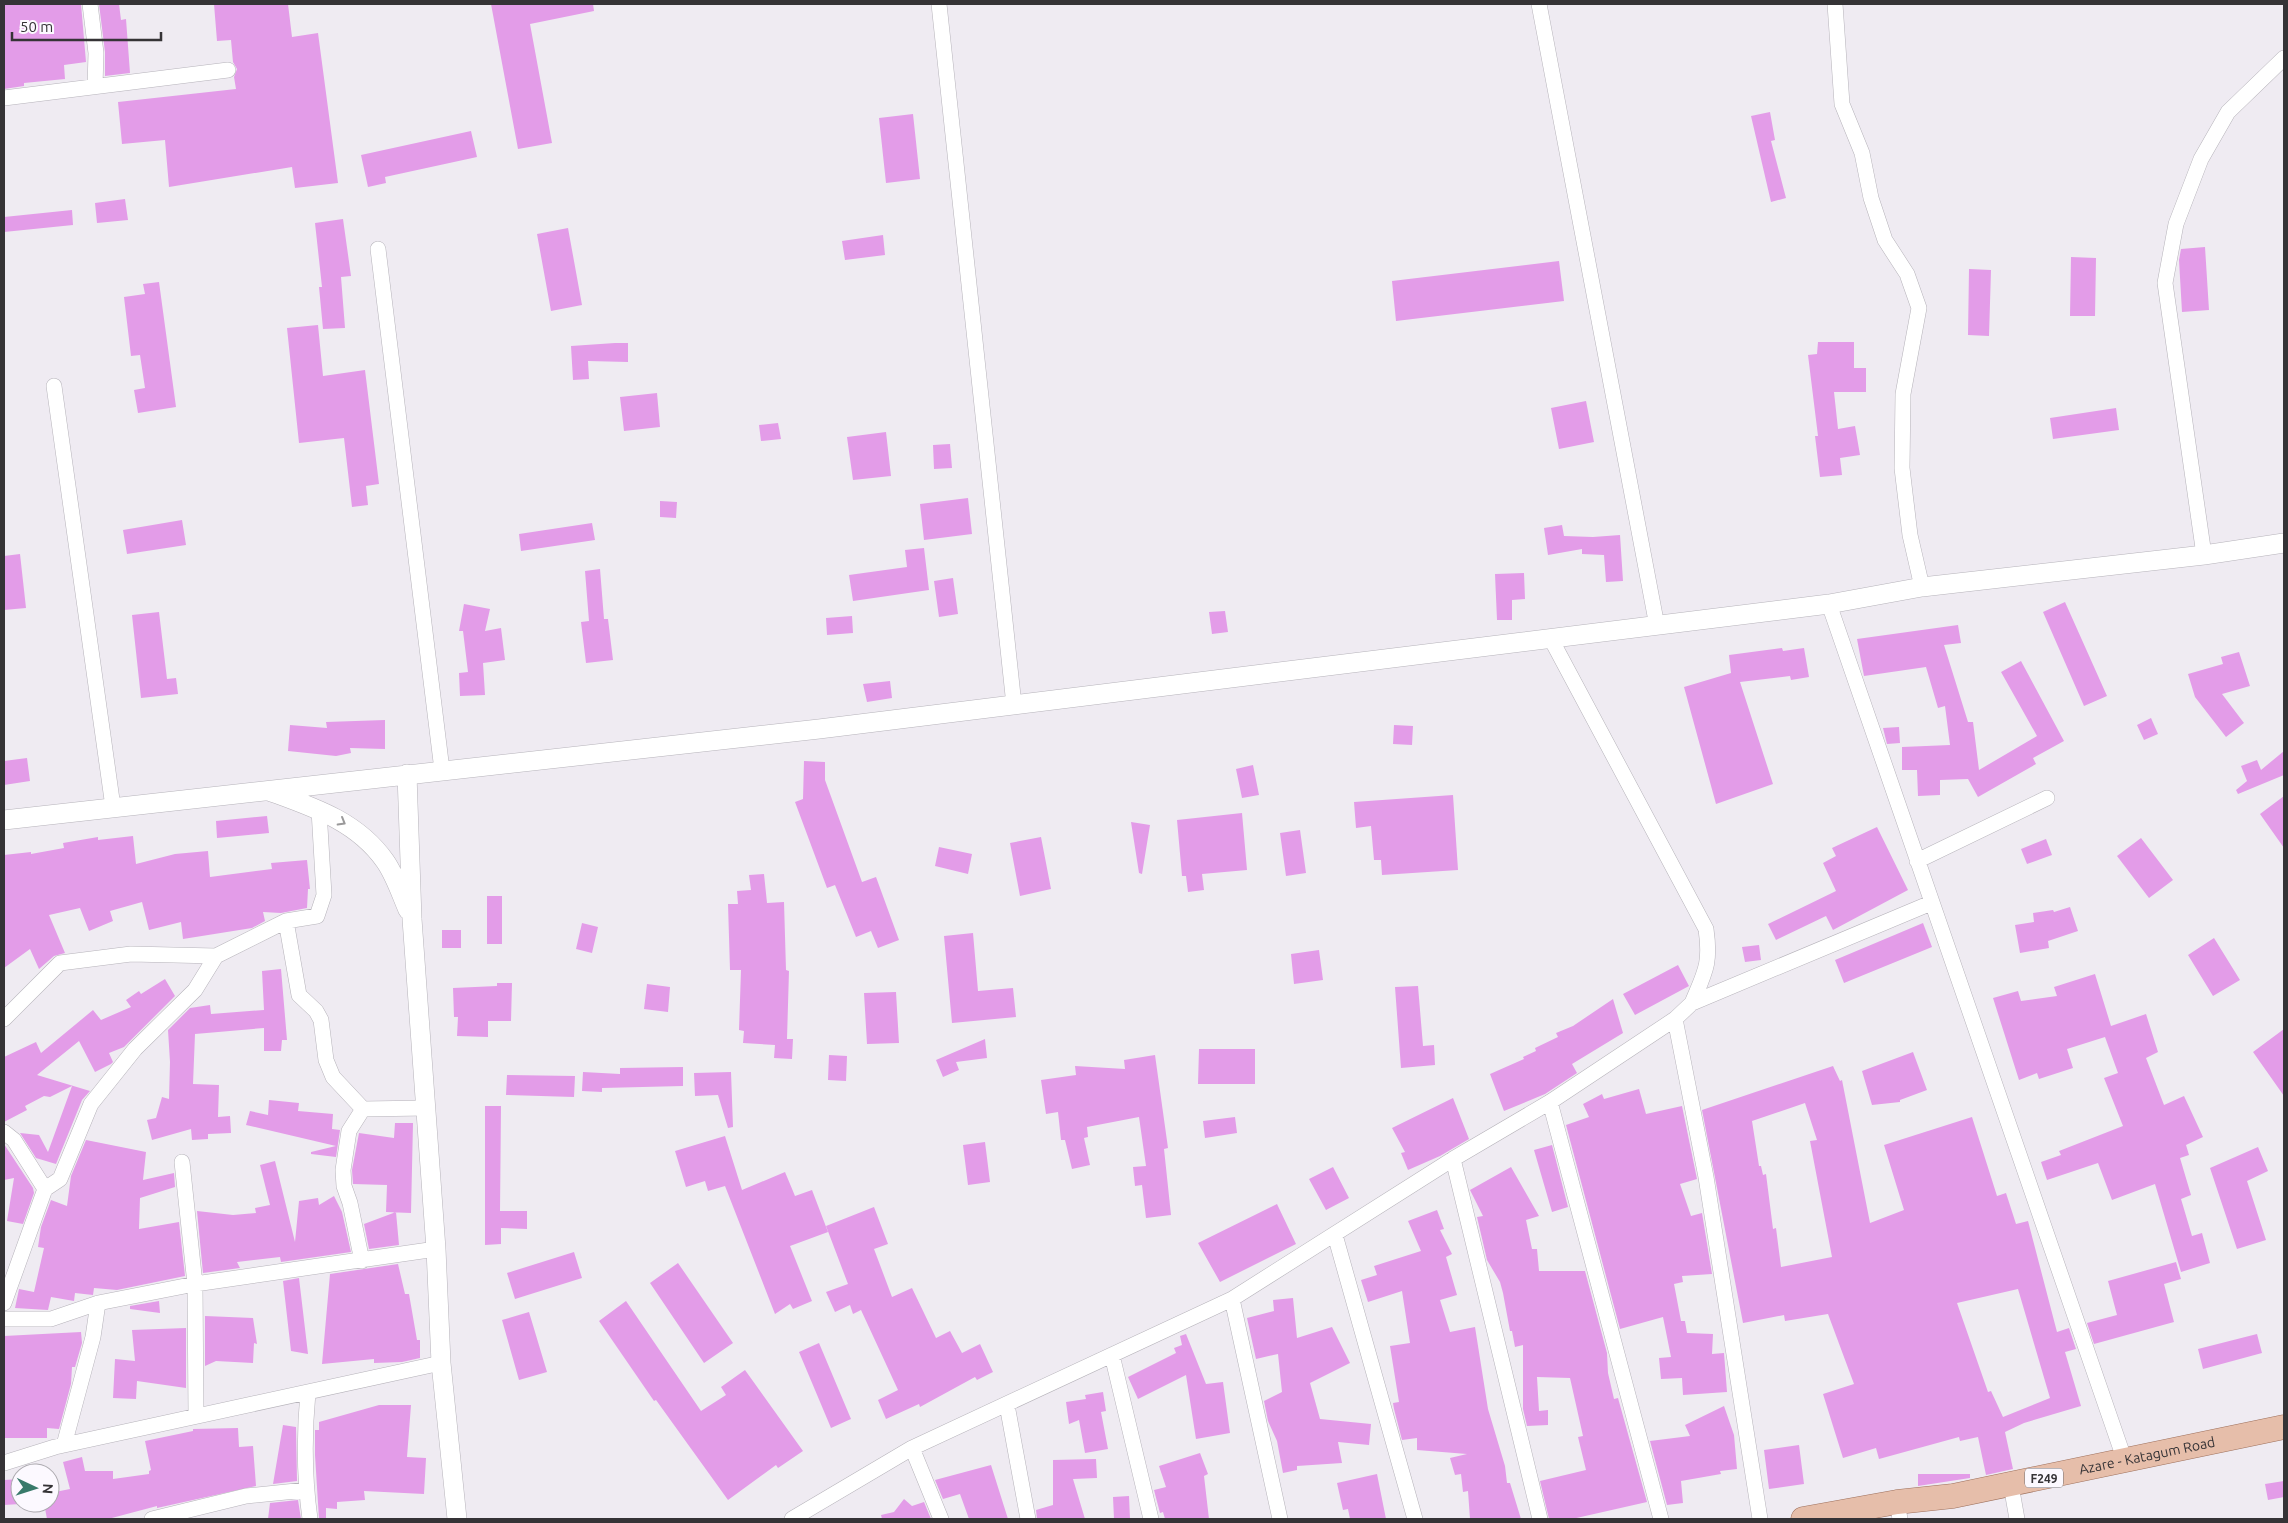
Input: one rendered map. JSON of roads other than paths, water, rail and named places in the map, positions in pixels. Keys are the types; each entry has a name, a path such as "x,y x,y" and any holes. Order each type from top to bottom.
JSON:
{"main road":[{"name":"Azare - Katagum Road","path":"1803,1519 1898,1511 1953,1496 2284,1428"}],"street":[{"path":"90,4 96,53 95,86"},
{"path":"939,4 1014,705"},
{"path":"1539,4 1657,626"},
{"path":"1835,4 1842,104 1862,153 1871,198 1884,240 1906,274 1919,308 1903,394 1902,468 1910,535 1922,587"},
{"path":"2204,556 2165,283 2176,224 2201,160 2228,112 2284,58"},
{"path":"4,98 228,70"},
{"path":"378,249 442,770"},
{"path":"54,386 113,807"},
{"path":"4,820 819,729 1657,626 1829,604 1922,587 2204,556 2284,543"},
{"path":"1829,604 2125,1461"},
{"path":"1551,638 1706,929 1710,952 1707,968 1692,1003"},
{"path":"407,774 412,919 436,1250 441,1362 457,1519"},
{"path":"265,790 319,810 346,823 365,837 386,862 412,919"},
{"path":"1917,861 2047,798"},
{"path":"4,1019 60,964 131,954 216,956 286,921 317,916 324,894 319,810"},
{"path":"799,1517 912,1448 1232,1299 1453,1159 1550,1102 1675,1019 1692,1003 1932,903"},
{"path":"286,921 299,995 316,1011 321,1020 326,1060 333,1078 363,1109 426,1108"},
{"path":"4,1303 45,1189 60,1179 91,1104 135,1049 196,990 216,956"},
{"path":"1707,968 1719,992"},
{"path":"1675,1019 1706,1177 1760,1519"},
{"path":"1550,1102 1662,1519"},
{"path":"362,1261 350,1203 344,1186 343,1170 350,1131 363,1109"},
{"path":"4,1132 14,1140 45,1189"},
{"path":"1453,1159 1540,1519"},
{"path":"182,1162 195,1284 196,1416"},
{"path":"1335,1235 1415,1519"},
{"path":"4,1320 51,1319 98,1302 195,1284 436,1250"},
{"path":"1232,1299 1280,1519"},
{"path":"64,1445 93,1337 98,1302"},
{"path":"1112,1355 1151,1519"},
{"path":"4,1463 64,1445 441,1362"},
{"path":"308,1392 304,1437 306,1490 310,1519"},
{"path":"1006,1405 1028,1519"},
{"path":"912,1448 941,1519"},
{"path":"2011,1485 2018,1519"},
{"path":"152,1519 246,1496 306,1490"}]}
